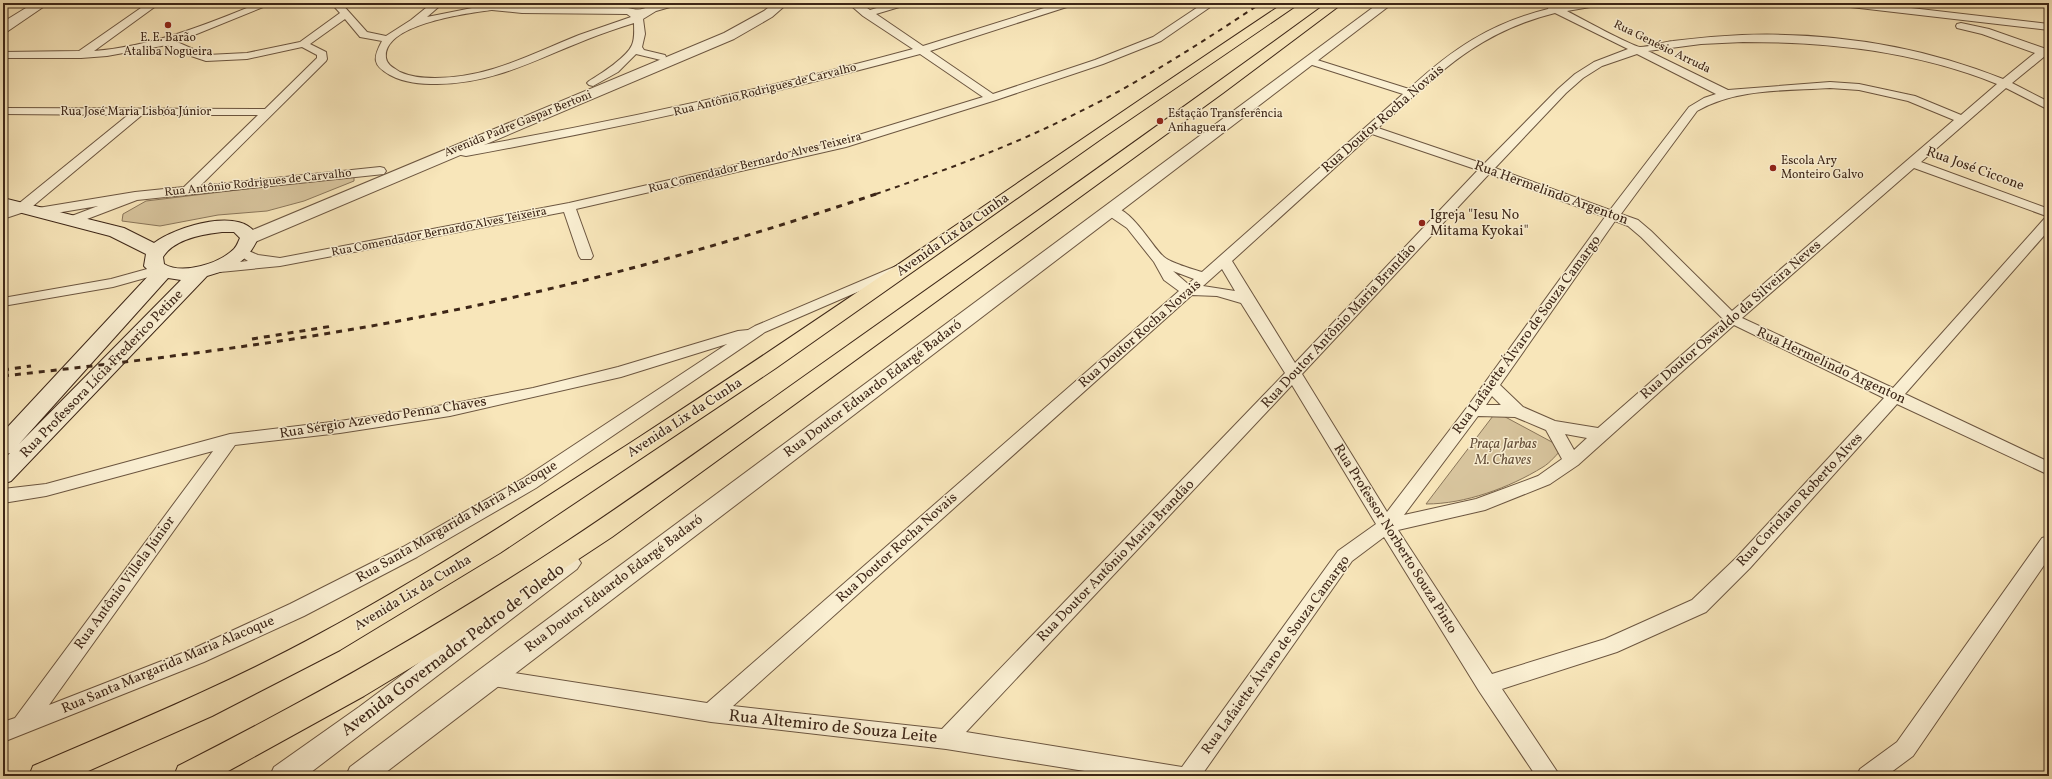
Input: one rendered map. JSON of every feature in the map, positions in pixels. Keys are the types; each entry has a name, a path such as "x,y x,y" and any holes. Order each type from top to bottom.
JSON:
{"highway":[{"name":"Avenida Lix da Cunha","path":"44,776 202,707 330,642 442,577 498,542 755,372 1098,134 1293,3"},
{"path":"189,776 240,750 392,665 514,590 618,520 1210,96 1336,3"}],"main road":[{"path":"3,203 118,232 165,235 186,233 222,226 244,239 227,262 204,271 186,274 159,265 118,232"},
{"name":"Rua Professora Lícia Frederico Petine","path":"3,447 159,265 164,245 186,233"},
{"name":"Rua Professora Lícia Frederico Petine","path":"3,476 204,271"}],"street":[{"path":"3,28 43,3"},
{"path":"80,55 155,3"},
{"path":"3,55 80,55 108,53 168,41 268,3"},
{"path":"336,3 364,35 388,39"},
{"path":"438,3 388,39 380,55 384,66 394,74 422,81 458,81 503,71 584,36 637,8"},
{"path":"412,23 492,7 522,10 608,10 674,3"},
{"name":"Avenida Padre Gaspar Bertoni","path":"244,239 293,208 717,33 767,3"},
{"name":"Avenida Padre Gaspar Bertoni","path":"244,239 728,36 768,14 782,3"},
{"path":"852,3 866,14 992,98"},
{"path":"866,14 903,3"},
{"name":"Rua Antônio Rodrigues de Carvalho","path":"455,150 466,152 672,113 922,50 1070,3"},
{"name":"Rua Comendador Bernardo Alves Teixeira","path":"204,271 280,262 569,207 834,146 992,98 1157,39 1211,3"},
{"name":"Rua Doutor Eduardo Edargé Badaró","path":"360,776 488,678 1387,3"},
{"name":"Rua Genésio Arruda","path":"1543,3 1726,94"},
{"name":"Rua Doutor Rocha Novais","path":"711,713 1188,291 1225,262 1369,129 1447,63 1488,33 1556,10 1596,3"},
{"path":"1842,3 2049,27"},
{"path":"1858,4 1985,31 2046,53"},
{"path":"593,83 614,70 637,47 640,34 637,8"},
{"path":"168,41 186,51 206,58 247,56 303,44 345,14"},
{"path":"1971,17 1985,31"},
{"name":"Rua Doutor Antônio Maria Brandão","path":"946,739 1294,374 1486,169 1578,76 1598,64 1636,49 1730,38 1777,38 1830,41 1911,54 1959,66 2005,82"},
{"path":"188,190 322,60 322,54 303,44"},
{"path":"637,47 640,52 661,57"},
{"name":"Rua Doutor Oswaldo da Silveira Neves","path":"1386,526 1479,506 1544,480 1572,461 1730,318 1912,163 1961,119 2005,82 2046,53"},
{"path":"1310,60 1411,93"},
{"path":"2005,82 2049,107"},
{"name":"Rua Lafaiette Álvaro de Souza Camargo","path":"1188,776 1345,556 1386,526 1474,410 1613,215 1693,109 1708,100 1726,94 1802,86 1859,87 1911,98 1961,119"},
{"name":"Rua José Maria Lisbóa Júnior","path":"3,111 269,112"},
{"path":"30,210 139,112"},
{"name":"Rua Hermelindo Argenton","path":"1369,129 1486,169 1613,215 1633,224 1648,236 1708,300 1730,318 2049,469"},
{"name":"Rua José Ciccone","path":"1912,163 2049,213"},
{"name":"Rua Antônio Rodrigues de Carvalho","path":"3,215 135,196 380,171"},
{"name":"Rua Antônio Rodrigues de Carvalho","path":"74,220 135,196"},
{"path":"569,207 586,256"},
{"path":"1110,210 1132,225 1160,261 1169,277 1188,291 1204,289 1221,291 1245,299"},
{"name":"Rua Coriolano Roberto Alves","path":"1486,685 1610,646 1699,606 1743,563 1895,396 2049,222"},
{"name":"Rua Comendador Bernardo Alves Teixeira","path":"244,239 254,259 280,262"},
{"path":"1160,261 1204,278"},
{"name":"Rua Professor Norberto Souza Pinto","path":"1225,262 1245,299 1294,374 1386,526 1486,685 1549,776"},
{"name":"Rua Santa Margarida Maria Alacoque","path":"3,732 196,656 297,610 410,552 530,483 760,329 913,263"},
{"path":"3,302 113,284 159,265"},
{"name":"Rua Sérgio Azevedo Penna Chaves","path":"3,496 53,488 230,440 395,419 511,398 621,372 760,329"},
{"path":"1491,386 1517,411 1552,426 1601,434"},
{"path":"1474,410 1517,411"},
{"path":"1552,426 1572,461"},
{"name":"Rua Antônio Villela Júnior","path":"20,726 230,440"},
{"name":"Avenida Governador Pedro de Toledo","path":"284,776 563,568 618,520"},
{"path":"1868,776 1905,749 2049,543"},
{"name":"Rua Altemiro de Souza Leite","path":"488,678 711,713 946,739 1179,776"}],"green space":[{"path":"354,176 354,181 304,201 267,211 218,215 160,226 122,221 123,214 146,201"},
{"name":"Praça Jarbas M. Chaves","path":"1496,412 1563,448 1543,467 1516,482 1471,498 1426,504"}],"railway":[{"path":"876,194 972,160 1065,119 1141,79 1261,3"},
{"path":"3,376 222,349 332,333 440,313 606,275 716,245 876,194"},
{"path":"252,339 333,326"},
{"path":"3,370 31,366"}],"place":[{"name":"E. E. Barão Ataliba Nogueira","path":"168,25"},
{"name":"Estação Transferência Anhaguera","path":"1160,121"},
{"name":"Escola Ary Monteiro Galvo","path":"1773,168"},
{"name":"Igreja \"Iesu No Mitama Kyokai\"","path":"1422,223"}]}
